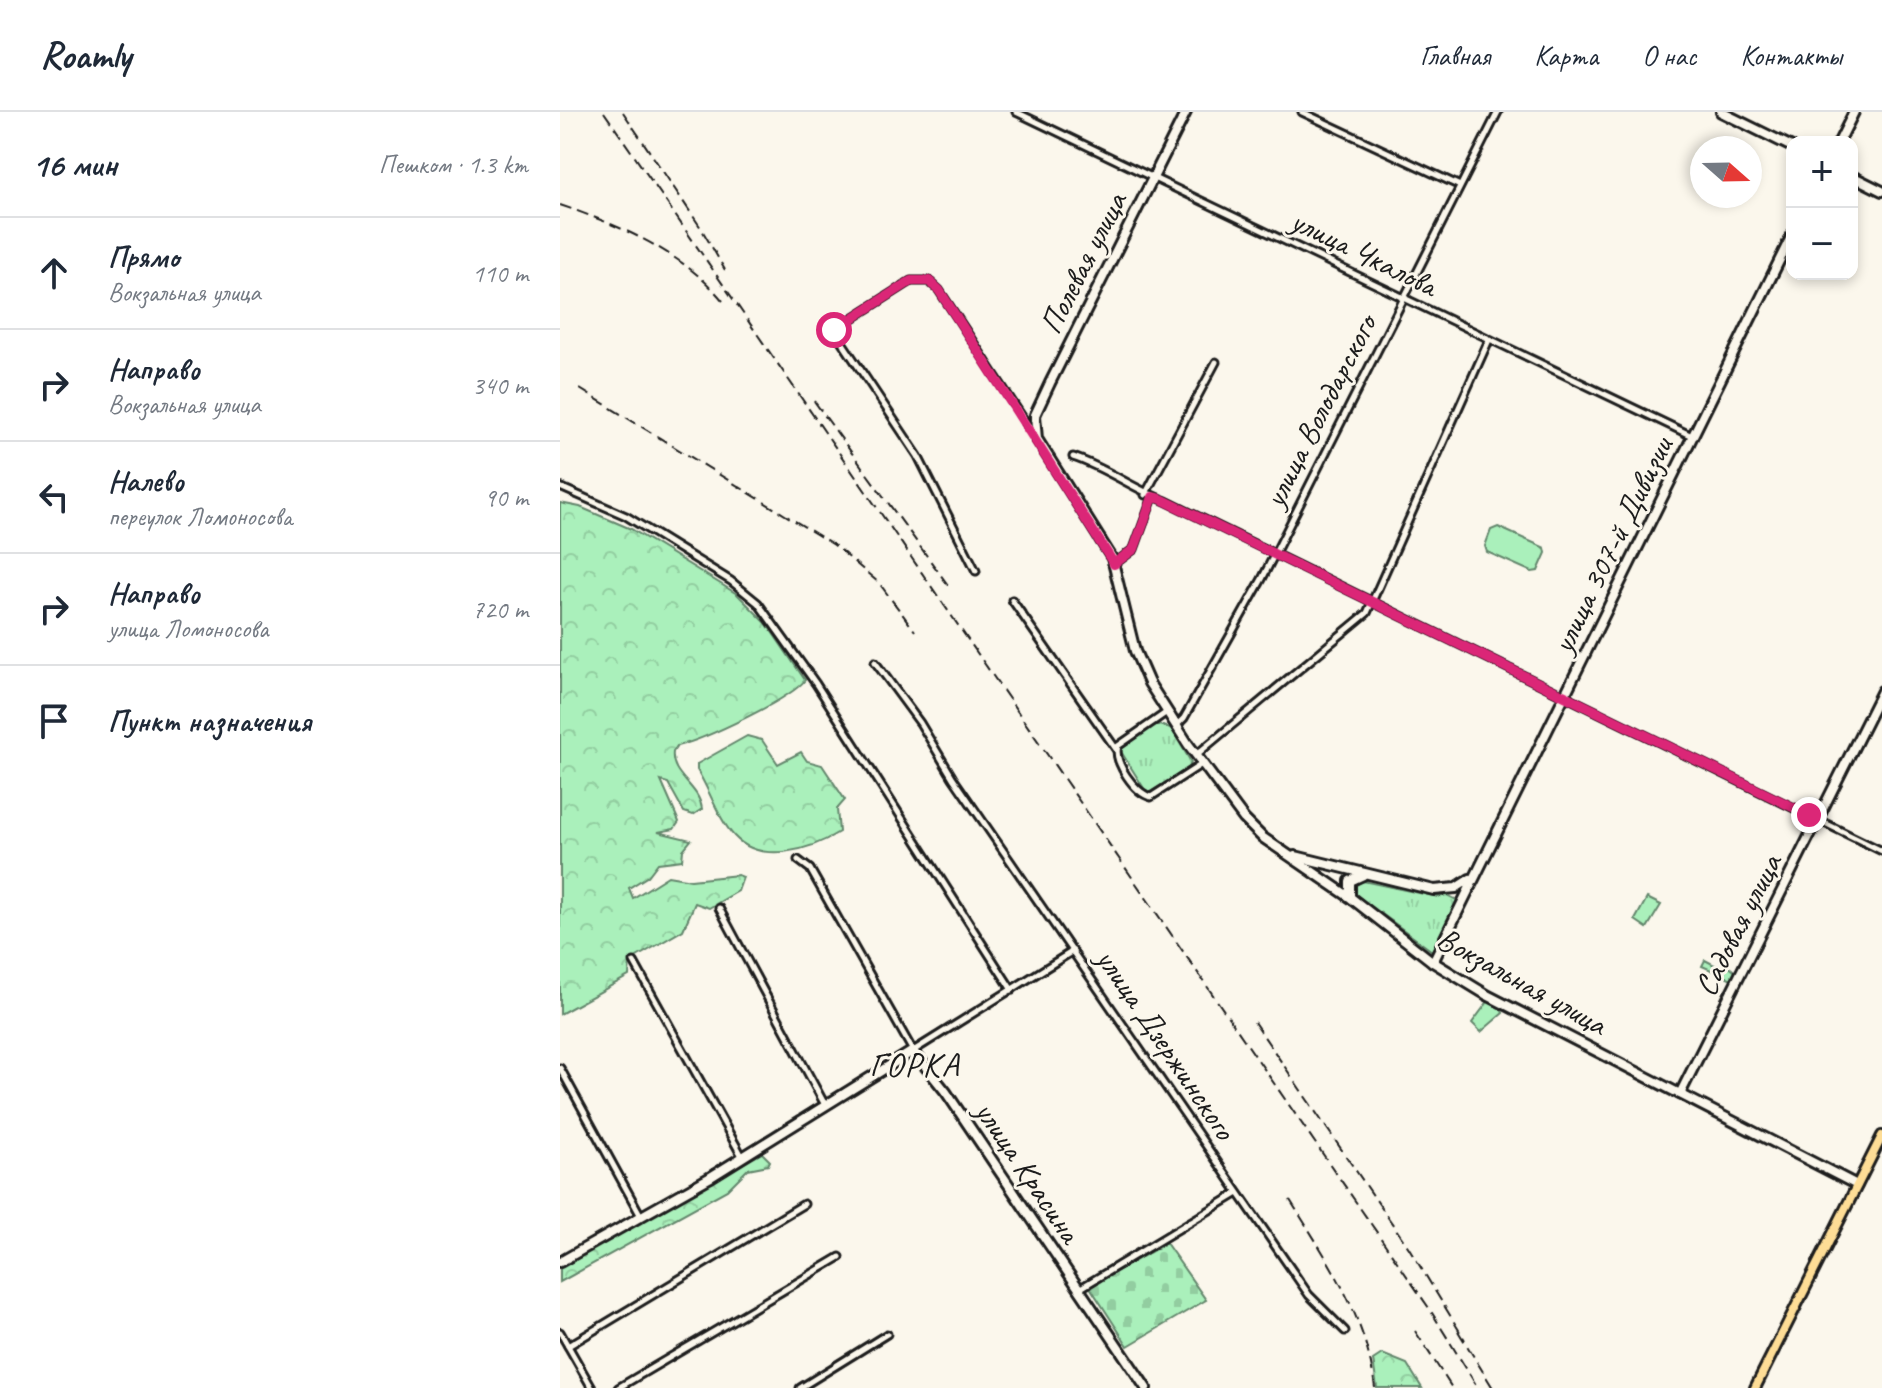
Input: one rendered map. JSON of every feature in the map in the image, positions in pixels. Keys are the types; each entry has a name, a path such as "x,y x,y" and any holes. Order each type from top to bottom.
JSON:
{"main road":[{"path":"1755,1388 1882,1136"}],"street":[{"name":"улица Чкалова","path":"1016,112 1692,436"},
{"name":"Полевая улица","path":"1037,439 1034,422 1038,406 1186,112"},
{"path":"1302,112 1460,186"},
{"name":"улица Володарского","path":"1176,726 1188,712 1274,556 1498,112"},
{"path":"1721,112 1786,144"},
{"path":"1842,136 1854,112"},
{"path":"1858,179 1882,191"},
{"name":"улица 307-й Дивизии","path":"1433,962 1786,247"},
{"name":"Вокзальная улица","path":"976,571 918,456 834,330 911,281 929,281 939,290 1037,439 1114,564 1135,651 1167,712 1248,824 1433,962 1487,995 1857,1185"},
{"path":"1196,755 1361,619 1373,604 1489,340"},
{"path":"1145,495 1216,362"},
{"path":"1018,411 1030,415 1038,406"},
{"path":"1073,457 1099,466 1145,495 1882,851"},
{"path":"560,487 626,516 744,590 764,611 816,684 1012,990"},
{"path":"1114,564 1134,549 1153,497"},
{"path":"1012,600 1145,796 1155,796 1203,764"},
{"name":"улица Дзержинского","path":"875,662 920,723 953,778 1309,1295 1345,1331"},
{"name":"Садовая улица","path":"1680,1094 1882,691"},
{"path":"1116,750 1121,742 1167,712"},
{"path":"1277,847 1305,860 1442,890 1462,886 1478,869"},
{"name":"улица Красина","path":"798,860 810,869 913,1051 934,1075 1146,1388"},
{"path":"1351,898 1349,884 1355,877 1364,875"},
{"path":"719,908 825,1105"},
{"path":"560,1262 742,1156 1073,951"},
{"path":"634,962 742,1156"},
{"path":"560,1068 641,1216"},
{"path":"1079,1290 1238,1193"},
{"path":"568,1346 804,1204"},
{"path":"618,1388 840,1257"},
{"path":"560,1332 592,1388"},
{"path":"800,1388 887,1334"}],"green space":[{"path":"560,503 580,507 631,529 737,594 766,623 805,680 746,718 677,746 673,752 676,768 696,793 702,809 693,815 684,812 668,783 661,781 679,822 674,829 658,832 691,840 683,850 682,860 658,863 648,876 629,888 633,898 668,876 691,880 738,875 743,877 738,891 709,908 695,903 683,930 630,961 629,976 560,1014"},
{"path":"1498,527 1545,548 1546,553 1538,571 1532,572 1487,552 1485,546 1491,530"},
{"path":"1154,724 1171,728 1191,762 1189,768 1150,792 1145,790 1120,750"},
{"path":"747,736 762,740 778,764 801,752 807,761 822,765 845,800 837,809 839,832 815,844 786,852 758,850 734,836 719,813 697,770 697,764"},
{"path":"1363,881 1438,897 1447,895 1457,900 1432,951 1355,894 1356,885"},
{"path":"1647,898 1661,905 1647,928 1635,920"},
{"path":"1705,960 1720,968 1728,966 1737,973 1732,979 1702,966"},
{"path":"1489,1000 1500,1006 1503,1013 1481,1032 1472,1023"},
{"path":"762,1153 770,1161 768,1165 748,1169 727,1190 560,1282 560,1268"},
{"path":"1166,1243 1206,1300 1128,1346 1090,1287"},
{"path":"1382,1354 1407,1364 1422,1388 1377,1388 1373,1360"}],"railway":[{"path":"604,112 1429,1308 1478,1388"},
{"path":"623,112 701,228 725,270"},
{"path":"560,205 649,242 689,268 723,301"},
{"path":"580,389 834,545 879,583 915,631"},
{"path":"814,401 948,585"},
{"path":"1254,1022 1409,1248 1465,1340"},
{"path":"1290,1200 1331,1267 1354,1313 1375,1388"},
{"path":"1415,1331 1452,1388"},
{"path":"1458,1331 1493,1388"}],"district":[{"name":"ГОРКА","path":"915,1064"}],"route":[{"path":"834,330 911,281 929,281 939,290 1037,439 1114,564 1134,549 1153,497 1161,499 1809,815"}]}
